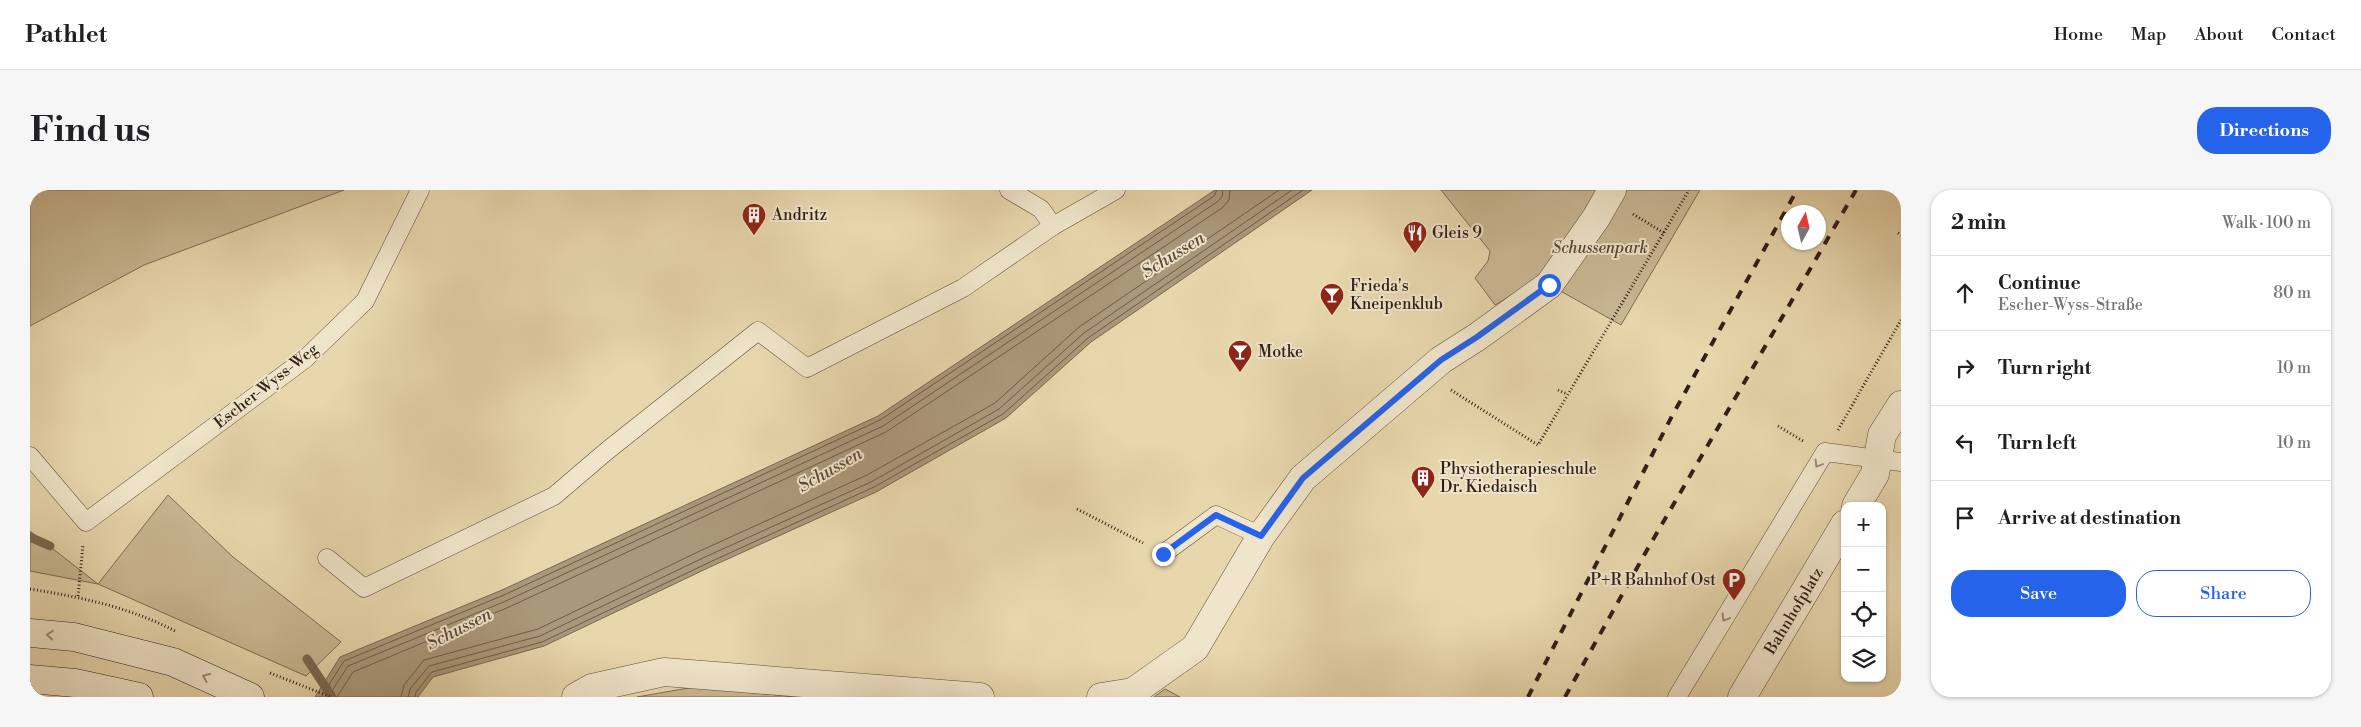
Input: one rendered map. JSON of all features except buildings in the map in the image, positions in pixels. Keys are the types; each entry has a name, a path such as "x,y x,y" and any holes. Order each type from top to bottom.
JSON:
{"street":[{"path":"1101,697 1134,692 1195,648 1261,536 1303,478 1441,360 1477,337 1549,285 1596,218 1612,190"},
{"path":"1858,502 1875,474 1889,460 1882,435 1901,405"},
{"name":"Bahnhofplatz","path":"1742,697 1841,531"},
{"path":"30,633 74,636 173,662 250,697"},
{"path":"577,697 592,688 664,672 980,697"},
{"path":"30,679 75,683 138,697"}],"lane":[{"name":"Escher-Wyss-Weg","path":"86,522 305,359 365,300 420,190"},
{"path":"1009,190 1041,209 1053,226"},
{"path":"327,558 364,588 554,496 608,450 758,331 807,368 963,288 1053,226 1116,190"},
{"path":"1677,697 1825,452 1889,460"},
{"path":"30,456 86,522"},
{"path":"1163,554 1216,515 1261,536"}],"path":[{"path":"1425,374 1538,445 1689,190"},
{"path":"1778,426 1825,452 1901,320"},
{"path":"1558,390 1567,394"},
{"path":"1077,509 1163,554"},
{"path":"78,596 86,522"},
{"path":"273,675 331,697"}],"green space":[{"path":"30,190 344,190 144,265 30,326"},
{"name":"Schussenpark","path":"1441,190 1700,190 1621,325 1539,279 1495,305 1475,278 1488,261 1490,251"},
{"path":"168,495 233,557 341,642 306,676 98,584"},
{"path":"30,531 98,584 30,571"},
{"path":"694,687 797,697 637,697"},
{"path":"1165,689 1180,697 1154,697"}],"water":[{"name":"Schussen","path":"1215,190 1312,190 1091,342 1006,418 876,492 710,567 544,646 433,677 418,697 315,697 340,657 502,590 878,416"}],"waterway":[{"path":"30,537 50,546"},
{"path":"307,659 332,697"}],"railway":[{"path":"1528,697 1672,416 1797,190"},
{"path":"1565,697 1647,550 1856,190"}],"place":[{"name":"Andritz","path":"754,236"},
{"name":"Gleis 9","path":"1415,254"},
{"name":"Frieda's Kneipenklub","path":"1332,316"},
{"name":"Motke","path":"1240,373"},
{"name":"Physiotherapieschule Dr. Kiedaisch","path":"1423,499"},
{"name":"P+R Bahnhof Ost","path":"1734,601"}],"route":[{"path":"1163,554 1216,515 1261,536 1303,478 1441,360 1477,337 1549,285"}]}
